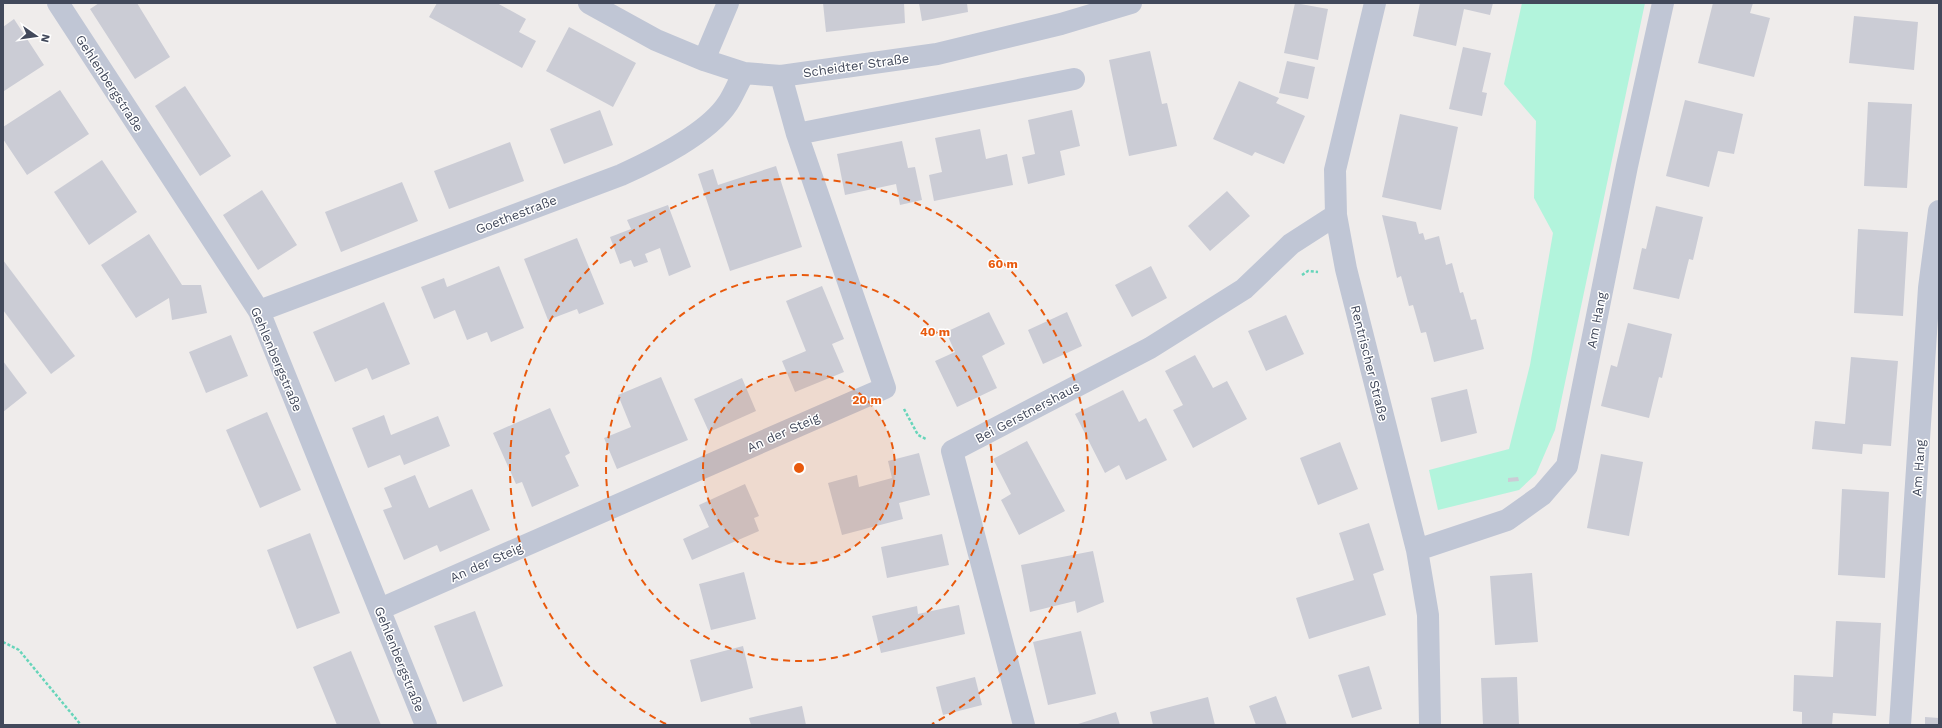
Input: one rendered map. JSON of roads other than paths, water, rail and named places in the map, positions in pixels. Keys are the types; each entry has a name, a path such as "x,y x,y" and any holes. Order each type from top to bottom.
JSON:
{"street":[{"name":"Gehlenbergstraße","path":"58,3 258,311 426,725"},
{"name":"Scheidter Straße","path":"589,3 656,40 704,60 744,74 781,76 937,54 1061,24 1132,3"},
{"path":"704,60 728,3"},
{"name":"Rentrischer Straße","path":"1375,3 1335,170 1336,215 1346,270 1417,550 1428,615 1430,725"},
{"name":"Am Hang","path":"1417,550 1507,520 1542,495 1567,466 1628,158 1663,3"},
{"name":"Goethestraße","path":"258,311 621,175 655,159 685,142 709,123 727,104 744,74"},
{"name":"An der Steig","path":"380,609 885,388 797,134 781,76"},
{"path":"797,134 1074,79"},
{"name":"Am Hang","path":"1900,725 1930,288 1939,210"},
{"name":"Bei Gerstnershaus","path":"1024,725 952,451 1150,348 1244,290 1291,244 1336,215"}]}
